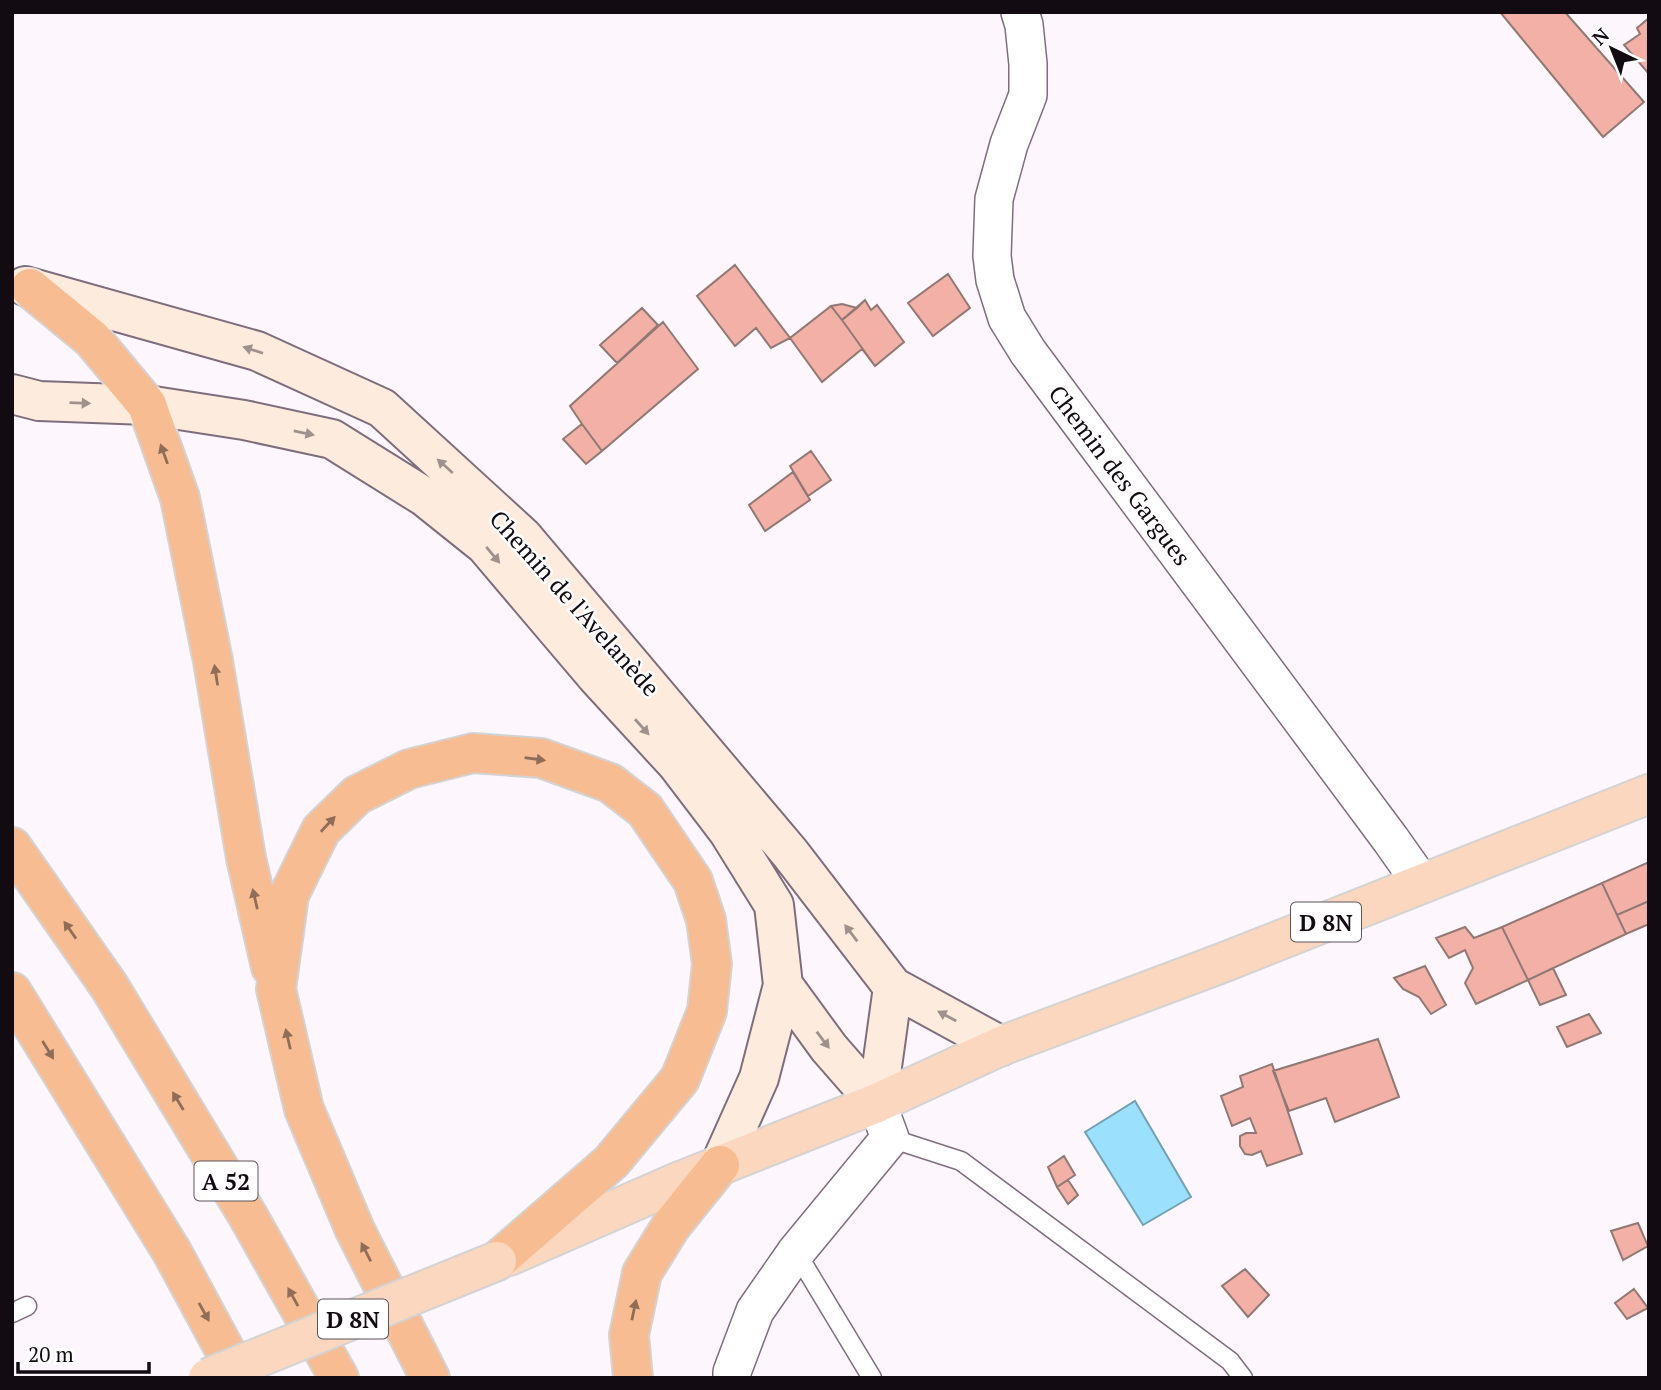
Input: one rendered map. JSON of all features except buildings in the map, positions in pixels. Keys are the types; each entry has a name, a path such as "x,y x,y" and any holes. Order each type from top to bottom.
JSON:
{"highway":[{"path":"21,285 92,339 147,405 180,498 213,661 246,859 304,1109 355,1230 430,1378"},
{"path":"276,989 289,895 321,830 357,796 409,769 473,753 541,758 610,783 645,810 693,881 706,920 712,964 707,1011 680,1079 611,1162 497,1261"},
{"name":"A 52","path":"12,847 109,986 248,1216 339,1378"},
{"path":"12,992 172,1252 240,1378"},
{"path":"633,1378 629,1335 642,1273 671,1226 720,1165"}],"main road":[{"name":"Chemin de l'Avelanède","path":"21,285 257,351 382,408 523,537 790,853 893,987 1002,1046"},
{"name":"Chemin de l'Avelanède","path":"12,394 39,401 147,405 244,420 332,439 425,497 485,545 597,677 677,764 728,831 774,905 783,985 759,1078 720,1165"},
{"name":"D 8N","path":"208,1378 497,1261 720,1165 883,1121 1002,1046 1222,963 1649,794"},
{"name":"Chemin de l'Avelanède","path":"783,985 883,1121"},
{"path":"883,1121 893,987"}],"street":[{"name":"Chemin des Gargues","path":"1020,12 1028,64 1028,95 1009,144 994,199 992,256 995,280 1007,318 1028,352 1422,884"},
{"path":"732,1378 755,1311 883,1121"}],"lane":[{"path":"883,1121 961,1161 1230,1361 1243,1378"},
{"path":"796,1252 872,1378"}],"water":[{"path":"1135,1101 1191,1197 1143,1225 1085,1132"}]}
